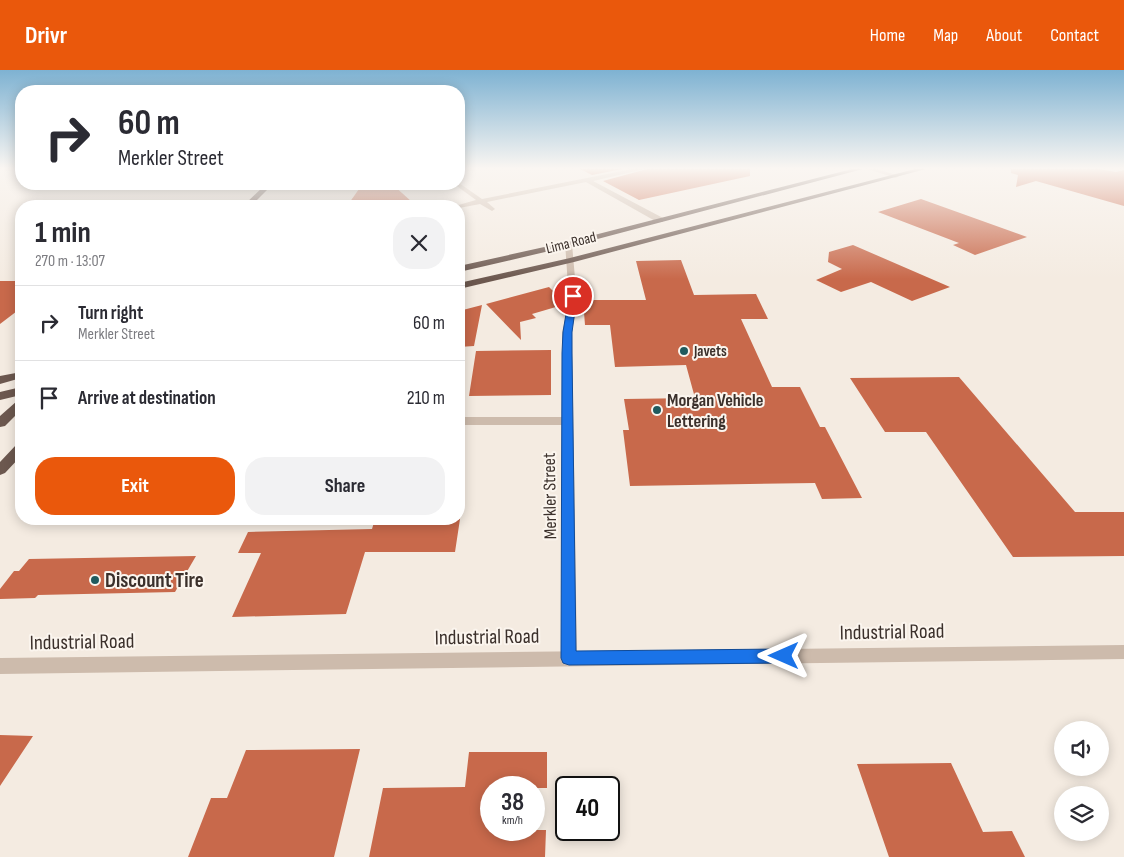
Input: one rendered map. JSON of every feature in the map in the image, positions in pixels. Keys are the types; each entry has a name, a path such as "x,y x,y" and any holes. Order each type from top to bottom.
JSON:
{"highway":[{"name":"Lima Road","path":"465,268 568,244 716,206"},
{"name":"Lima Road","path":"465,285 571,260 781,206"},
{"path":"0,380 15,376"},
{"path":"0,396 15,392"},
{"path":"0,424 15,410"},
{"path":"0,470 15,454"}],"street":[{"path":"487,206 492,209"},
{"path":"634,206 660,220"},
{"name":"Merkler Street","path":"568,244 571,260 573,301 568,332 567,421 569,658"},
{"path":"465,421 567,421"},
{"name":"Industrial Road","path":"0,666 1124,652"}],"building":[{"path":"899,206 940,206 1027,237 975,255 953,245 959,243 878,212"},
{"path":"853,245 950,287 912,301 871,282 841,292 816,280 842,269 828,262 829,252"},
{"path":"681,260 694,295 756,294 768,319 741,319 772,387 800,387 820,427 825,427 862,498 822,499 815,483 630,486 623,430 629,430 624,399 695,398 686,365 615,367 610,325 585,325 583,300 646,300 636,261"},
{"path":"0,281 15,281 15,313 0,324"},
{"path":"549,287 566,304 532,314 536,318 520,322 521,340 486,304"},
{"path":"482,305 474,346 465,347 465,309"},
{"path":"551,350 551,395 469,396 476,351"},
{"path":"959,377 1075,512 1124,512 1124,556 1013,557 926,432 885,432 850,378"},
{"path":"373,525 459,525 455,552 365,552 346,614 232,617 261,553 238,553 248,532 372,529"},
{"name":"Discount Tire","path":"196,556 175,592 38,595 35,598 0,599 0,589 14,571 19,571 29,559"},
{"path":"0,735 33,736 0,786"},
{"path":"360,749 334,857 188,857 211,798 227,798 246,750"},
{"path":"469,752 547,752 547,788 545,788 545,776 480,776 480,841 545,841 546,830 545,857 369,857 383,788 465,787"},
{"path":"951,763 983,832 1012,831 1025,857 889,857 857,764"}],"place":[{"name":"Javets","path":"684,351"},
{"name":"Morgan Vehicle Lettering","path":"657,410"},
{"name":"Discount Tire","path":"95,580"}],"route":[{"path":"573,296 567,353 569,658 784,656"}]}
